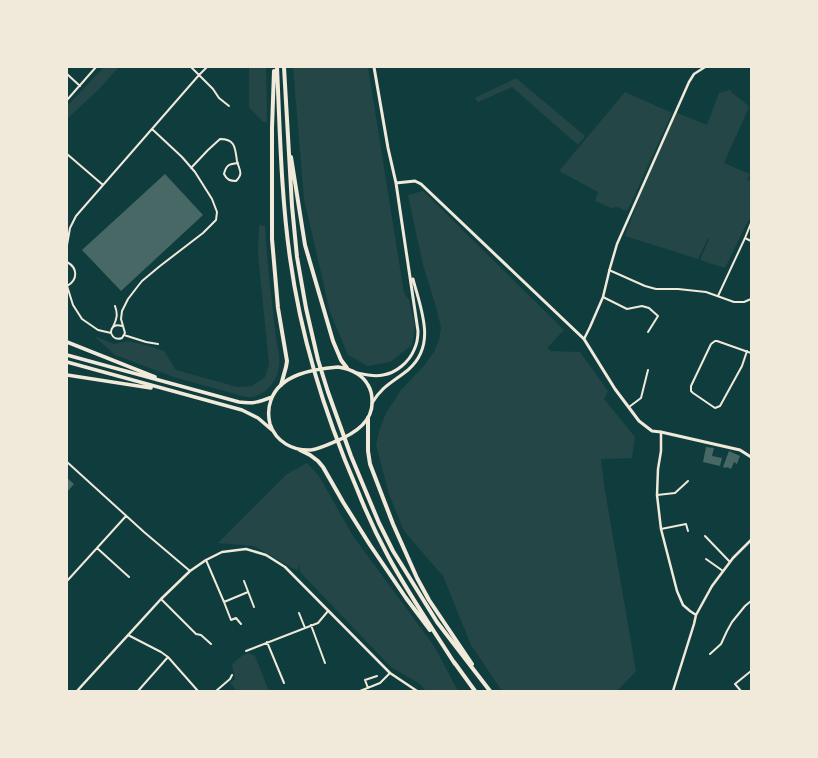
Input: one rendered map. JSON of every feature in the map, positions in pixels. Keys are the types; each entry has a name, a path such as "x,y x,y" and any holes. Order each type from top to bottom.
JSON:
{"highway":[{"path":"276,67 284,208 288,244 299,309 320,394 344,459 387,555 416,604 455,664"},
{"path":"276,67 272,128 271,214 276,285 287,361 281,385"},
{"path":"284,67 292,206 297,257 306,308 318,360 328,392 351,456 379,523 393,551 436,622 490,691"},
{"path":"287,130 305,245 333,341 341,360 347,368"},
{"path":"368,418 368,452 370,464 392,524 417,578 437,612 490,691"},
{"path":"300,450 310,455 323,467 342,502 370,545 406,598 475,691"}],"main road":[{"path":"357,373 374,376 383,375 400,367 414,350 418,331 396,183 388,148 374,67"},
{"path":"396,183 415,181 421,184 584,339 615,389 639,421 652,431 740,450 751,457"},
{"path":"372,404 381,391 412,366 417,360 423,346 425,336 424,322 409,266"},
{"path":"67,342 170,383"},
{"path":"67,355 239,402 259,402 272,397"},
{"path":"67,362 167,391 242,410 258,418 273,430 281,441 300,450 312,450 338,440 362,426 371,411 372,395 369,386 357,373 347,368 338,367 314,370 291,378 281,385 272,397 268,410 273,430"},
{"path":"67,375 167,391"}],"street":[{"path":"67,100 96,67"},
{"path":"191,67 213,89 219,98 229,106"},
{"path":"67,245 70,228 76,216 207,67"},
{"path":"584,339 603,297 617,244 689,82 694,74 705,67"},
{"path":"67,74 80,86"},
{"path":"67,262 73,266 76,273 74,281 67,286 73,305 82,319 98,330 111,333 113,337 118,339 122,338 125,330 122,326 120,309 142,281 203,233 216,220 217,212 212,199 192,168 152,129"},
{"path":"192,168 220,139 228,140 233,144 241,169 239,178 236,181 231,181 226,178 224,174 225,169 230,164 238,163"},
{"path":"67,154 103,185"},
{"path":"718,296 751,223"},
{"path":"744,238 751,241"},
{"path":"609,270 645,286 656,289 678,288 706,292 734,302 744,302 751,299"},
{"path":"603,297 627,309 642,306 649,308 658,316 648,332"},
{"path":"111,333 117,319 115,306 120,309"},
{"path":"113,327 117,325 122,326"},
{"path":"124,335 158,344"},
{"path":"747,351 742,366 720,406 715,408 691,391 691,386 711,344 715,341 717,341 747,351 751,353"},
{"path":"629,407 641,398 648,370"},
{"path":"661,432 661,451 658,469 657,495 661,529 682,605 696,615"},
{"path":"67,462 126,516 190,571"},
{"path":"657,495 675,493 688,481"},
{"path":"67,581 126,516"},
{"path":"661,529 686,524 688,531"},
{"path":"705,536 730,562"},
{"path":"673,691 696,615 712,586 739,551 751,540"},
{"path":"97,548 129,577"},
{"path":"77,691 161,599 190,571 206,560 222,552 246,549 266,555 285,567 390,673 417,691"},
{"path":"706,559 723,571"},
{"path":"206,560 231,620 236,618 241,624"},
{"path":"244,580 254,607"},
{"path":"224,602 248,592"},
{"path":"161,599 196,634 201,634 211,644"},
{"path":"710,654 721,644 732,622 751,601"},
{"path":"246,651 318,623 328,611"},
{"path":"299,613 305,628"},
{"path":"311,625 326,663"},
{"path":"128,635 168,656 198,691"},
{"path":"267,642 284,683"},
{"path":"138,691 168,656"},
{"path":"741,691 735,684 751,671"},
{"path":"360,691 380,683 390,673"},
{"path":"216,691 232,675"},
{"path":"372,691 365,680 377,676"}],"shaded area":[{"path":"104,67 119,67 99,89 67,119 67,106"},
{"path":"249,67 266,67 267,122 263,122 249,107"},
{"path":"293,67 368,67 404,293 409,300 415,326 412,345 390,362 368,366 348,355 330,312 304,199"},
{"path":"516,78 585,136 578,145 512,87 478,102 475,98"},
{"path":"731,90 731,92 749,107 724,163 750,174 747,180 751,182 751,215 725,268 700,260 709,239 708,238 698,259 625,236 652,163 675,112 707,125 719,93"},
{"path":"625,92 672,113 626,211 617,207 611,208 595,201 598,192 559,171"},
{"path":"423,191 564,330 547,348 551,351 580,352 608,391 604,399 635,437 632,458 601,459 604,485 636,671 617,691 502,691 471,645 443,576 404,531 389,494 376,445 380,428 386,413 401,390 423,367 434,352 439,340 441,328 423,265 408,195"},
{"path":"259,225 265,226 279,361 275,380 260,394 251,397 244,397 174,377 115,355 94,336 114,344 128,341 164,351 176,370 237,387 252,386 265,377 269,364 258,254"},
{"path":"307,463 319,476 353,536 434,646 458,691 426,691 420,684 391,667 300,572 299,564 298,571 254,546 218,543 287,474"},
{"path":"248,653 255,656 269,691 237,691 230,683 235,679 232,664"}],"building":[{"path":"165,174 203,215 121,291 82,250"},
{"path":"706,447 714,448 712,456 722,458 720,466 703,462"},
{"path":"729,451 740,456 737,464 734,462 731,469 723,467"},
{"path":"67,478 74,484 67,492"}]}
